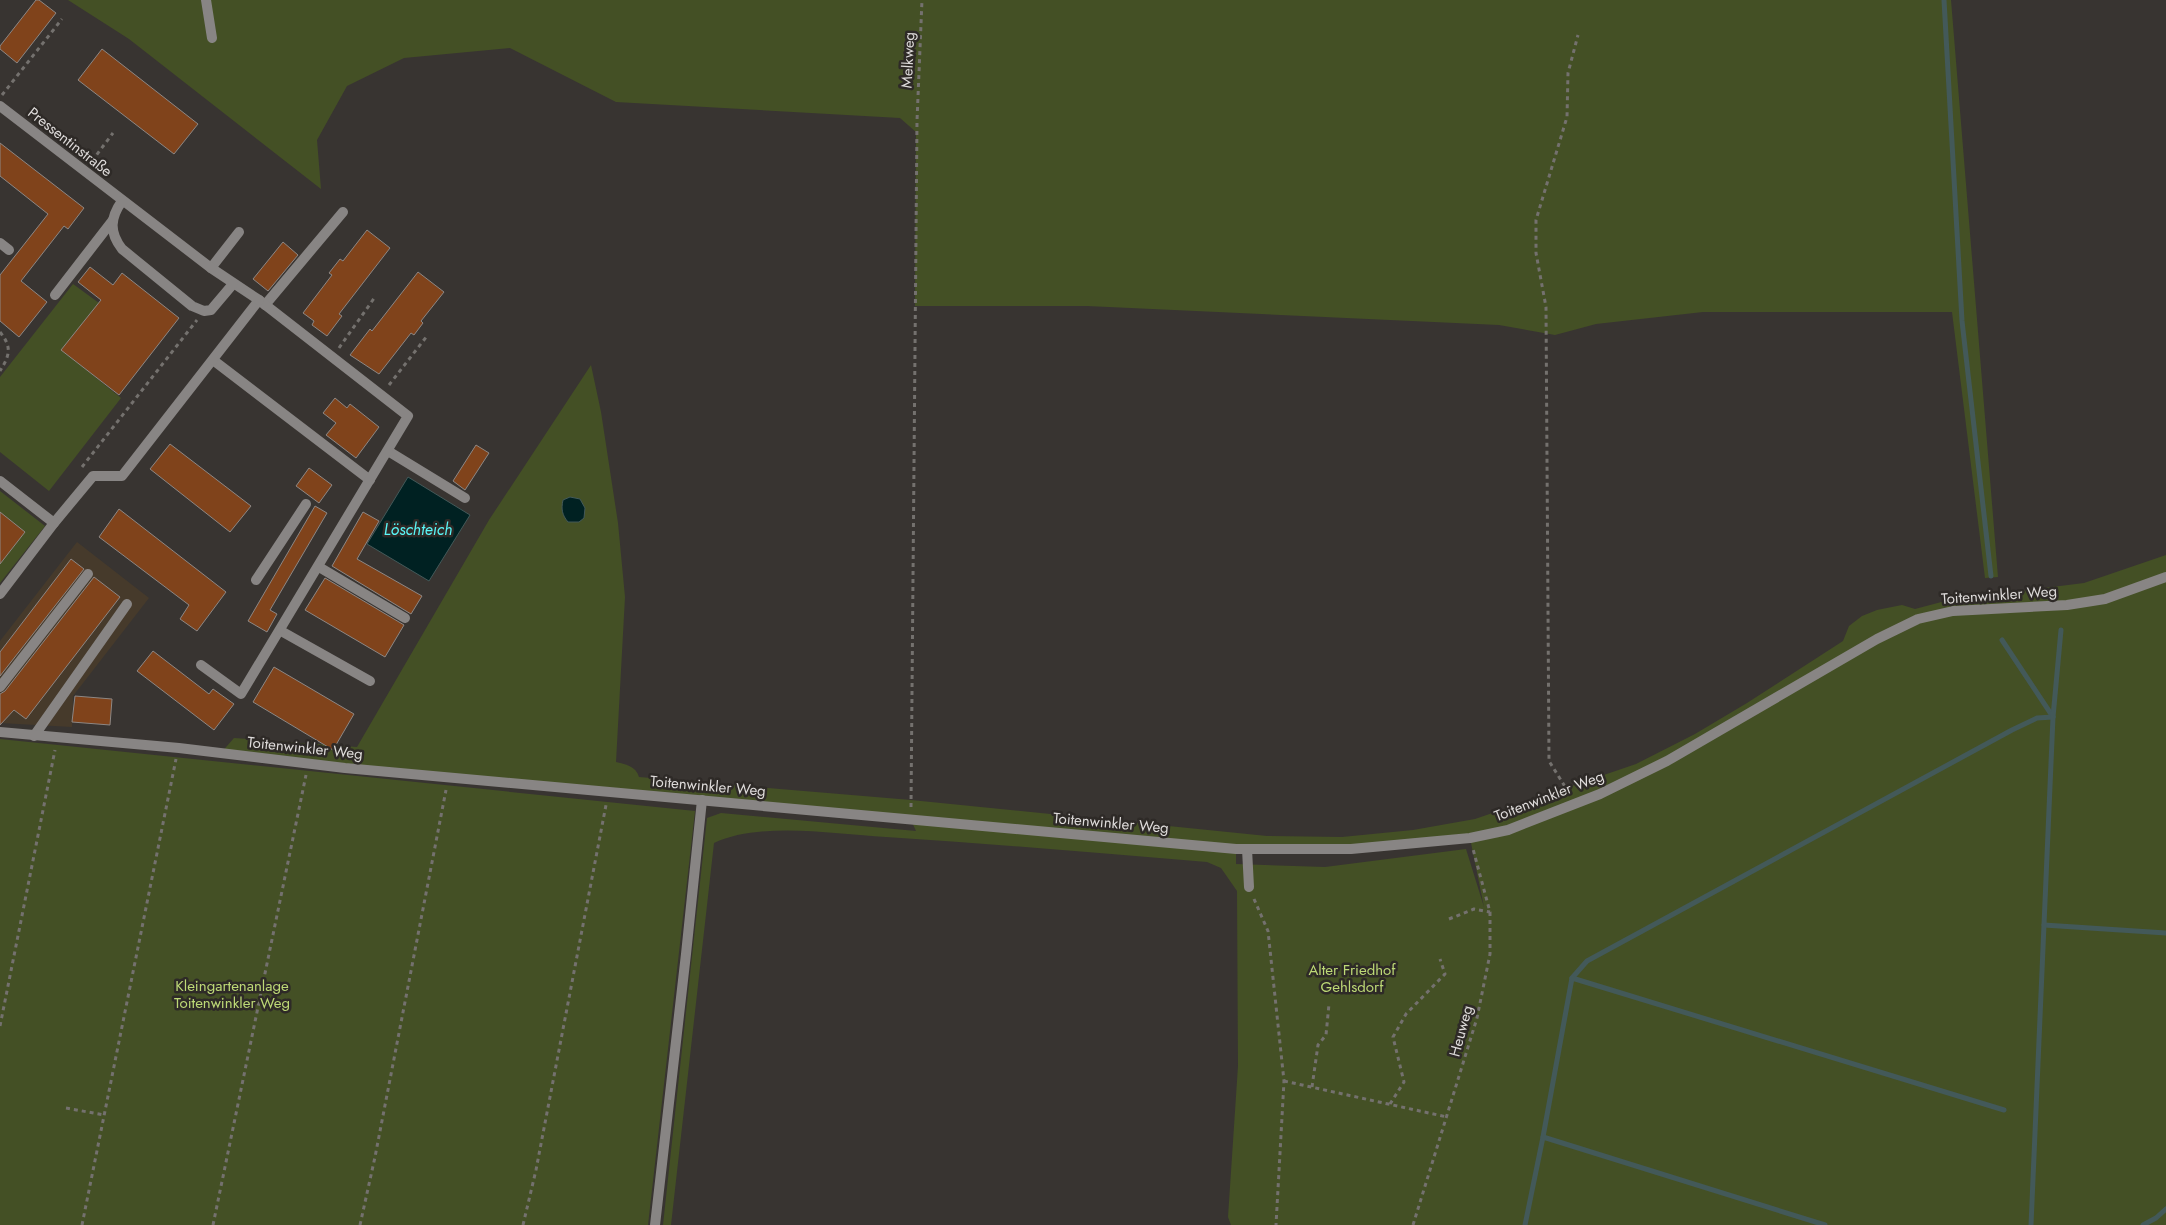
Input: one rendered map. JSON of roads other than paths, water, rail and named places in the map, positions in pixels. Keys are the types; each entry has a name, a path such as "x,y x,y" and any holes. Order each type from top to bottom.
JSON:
{"street":[{"path":"206,0 212,38"},
{"name":"Pressentinstraße","path":"0,106 211,268 262,302 408,416 388,451"},
{"path":"55,295 113,220 122,201"},
{"path":"0,594 54,523 93,476 122,476 213,360 343,212"},
{"path":"113,220 113,235 122,249 192,306 204,311 211,310 233,284"},
{"path":"211,268 238,232"},
{"path":"0,243 9,250"},
{"path":"213,360 370,480"},
{"path":"201,665 241,694 281,631 388,451 466,498"},
{"path":"0,481 54,523"},
{"path":"256,580 306,504"},
{"path":"319,567 406,618"},
{"path":"0,687 88,574"},
{"name":"Toitenwinkler Weg","path":"0,732 57,739 178,748 308,764 448,778 1247,850 1351,849 1470,838 1508,830 1575,804 1667,761 1876,639 1918,619 1953,611 2067,605 2105,598 2166,577"},
{"path":"34,736 127,604"},
{"path":"281,631 370,681"},
{"path":"655,1225 702,800"},
{"path":"1247,850 1249,887"}],"water":[{"name":"Löschteich","path":"408,477 470,515 429,581 367,544"},
{"path":"570,497 580,499 585,508 584,518 579,522 568,522 563,514 563,500"}],"waterway":[{"path":"1944,0 1962,321 1991,576"},
{"path":"2031,1225 2053,717 2061,630"},
{"path":"2002,640 2053,717"},
{"path":"1572,978 1587,961 2012,730 2037,718 2053,717"},
{"path":"2044,925 2166,933"},
{"path":"1543,1137 1572,978 2004,1110"},
{"path":"1525,1225 1543,1137 1825,1225"},
{"path":"2143,1225 2156,1218 2166,1209"}],"park label":[{"name":"Alter Friedhof Gehlsdorf","path":"1352,978"},
{"name":"Kleingartenanlage Toitenwinkler Weg","path":"232,994"}]}
